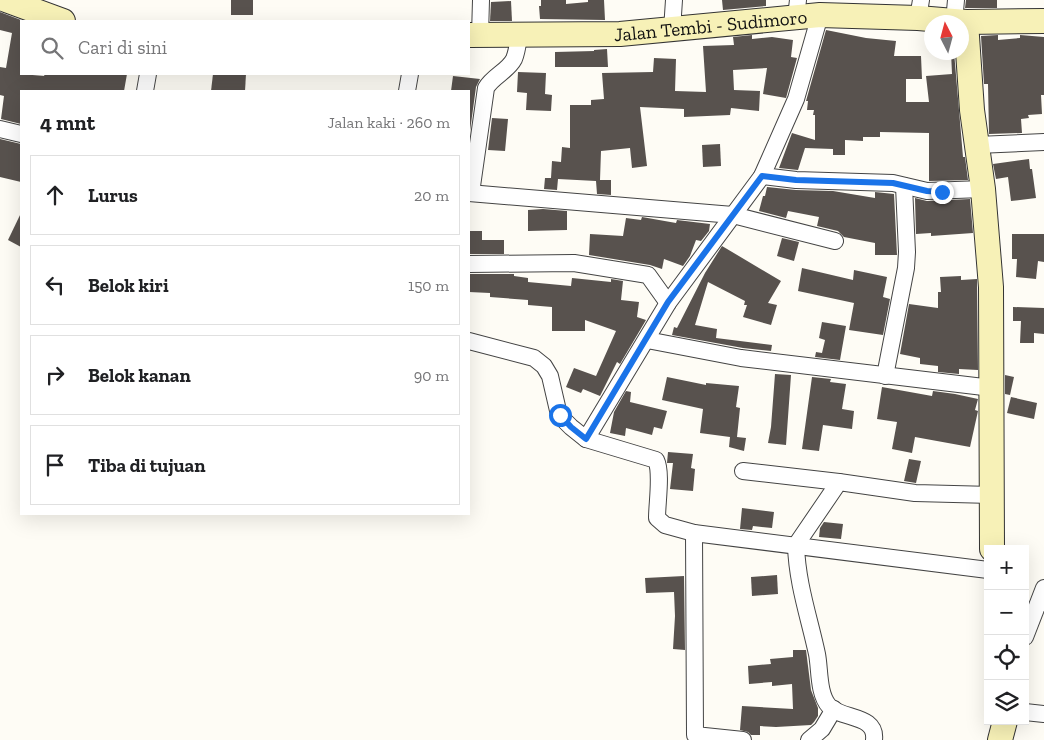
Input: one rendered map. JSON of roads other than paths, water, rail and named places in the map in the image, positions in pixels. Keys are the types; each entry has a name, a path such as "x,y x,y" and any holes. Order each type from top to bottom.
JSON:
{"main road":[{"path":"6,0 60,20"},
{"name":"Jalan Tembi - Sudimoro","path":"474,35 620,34 672,30 797,8 820,16 919,9 959,15"},
{"name":"Jalan Tembi - Sudimoro","path":"969,16 1044,21"},
{"path":"965,60 983,189 990,286 992,545"},
{"path":"1000,740 1004,725"}],"street":[{"path":"474,35 481,0"},
{"path":"672,30 674,0"},
{"path":"586,439 668,302 762,176 796,99 820,16"},
{"path":"519,36 516,54 512,63 493,78 486,88 470,193 733,215 835,242"},
{"path":"145,90 148,75"},
{"path":"407,90 410,75"},
{"path":"0,129 20,134"},
{"path":"977,145 1044,142"},
{"path":"762,176 796,180 876,182 927,191 983,189"},
{"path":"885,376 906,268 904,186"},
{"path":"470,264 574,263 648,275 668,302"},
{"path":"647,340 741,358 992,388"},
{"path":"470,341 534,358 544,366 550,376 560,415 571,427 586,439 656,460 658,462 657,518 665,526 694,533 984,569"},
{"path":"743,470 915,493 992,495"},
{"path":"839,482 796,545 799,583 817,653 826,701 834,709 867,723 874,730 874,740"},
{"path":"694,533 694,737 743,740"},
{"path":"1026,635 1044,588"},
{"path":"809,740 822,729 834,709"},
{"path":"1029,712 1044,714"}]}
